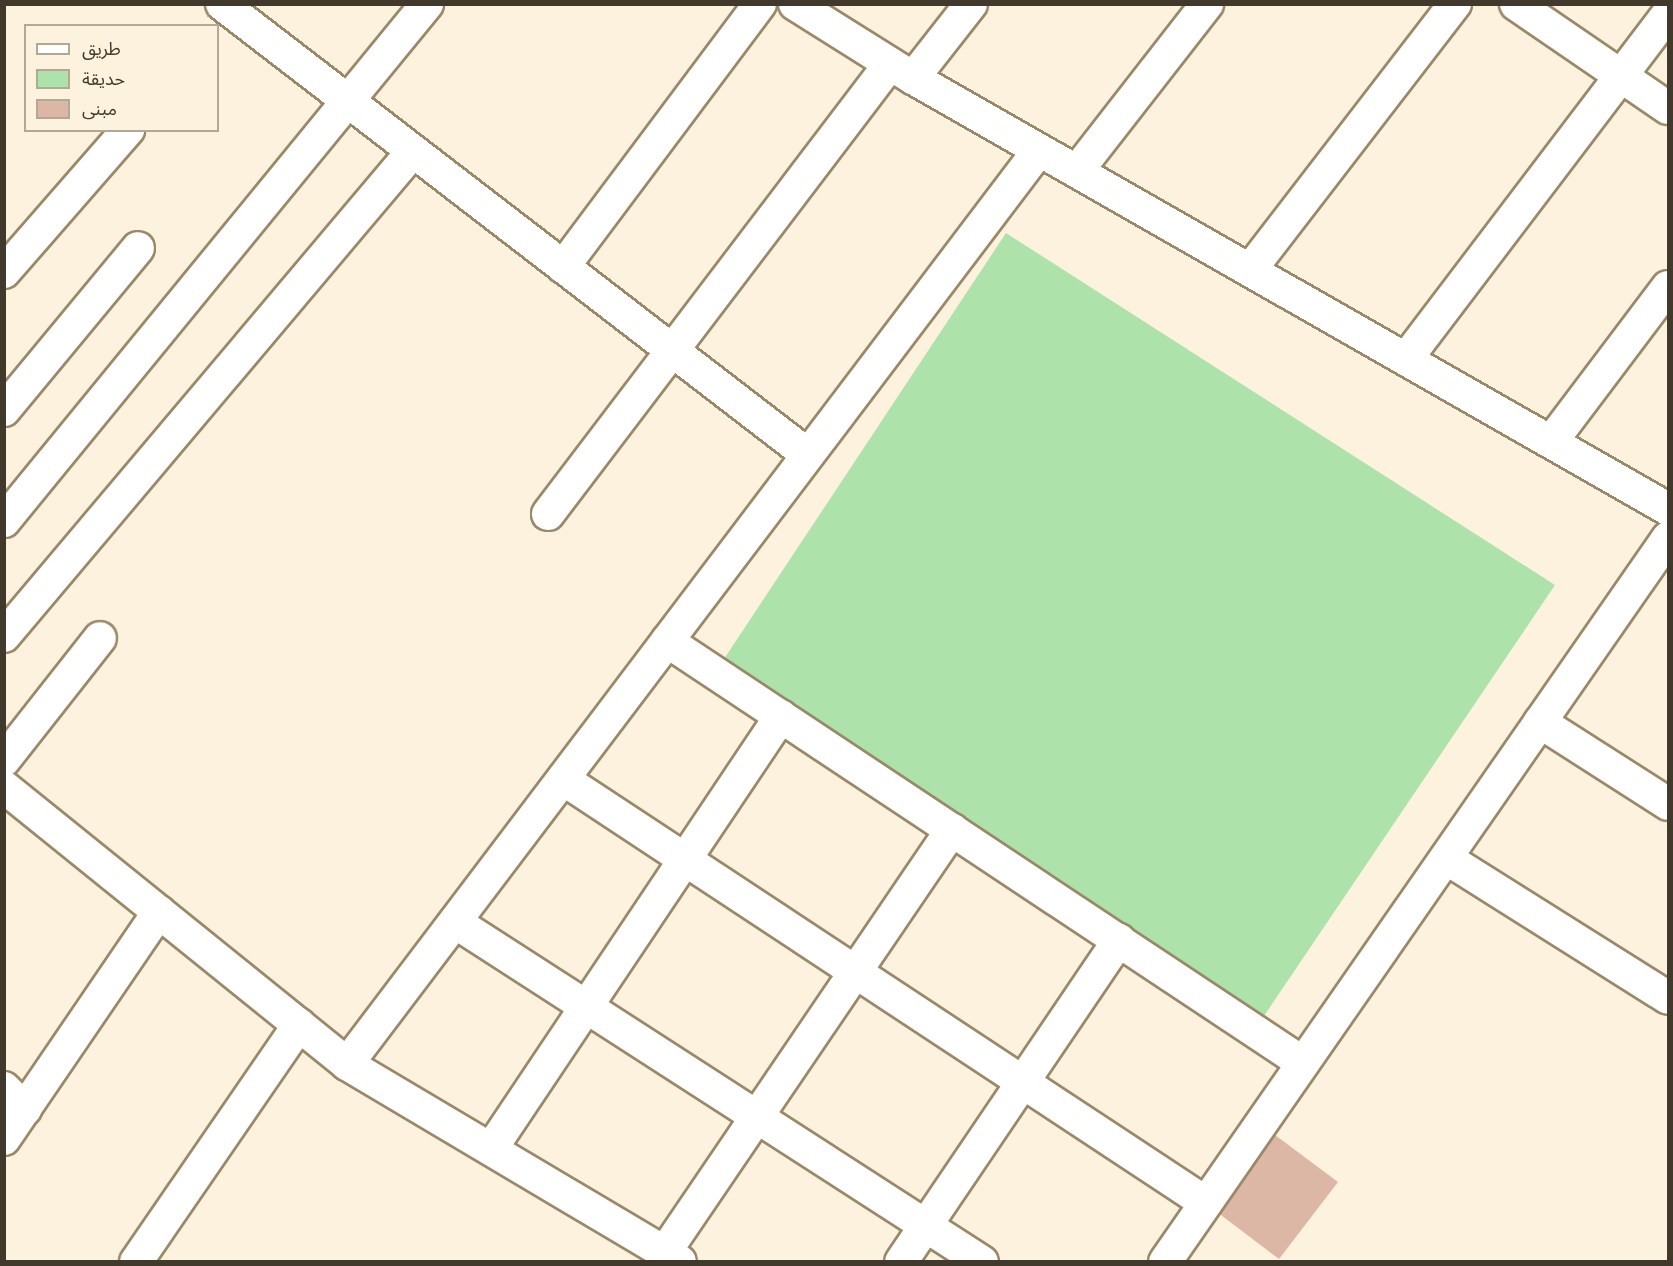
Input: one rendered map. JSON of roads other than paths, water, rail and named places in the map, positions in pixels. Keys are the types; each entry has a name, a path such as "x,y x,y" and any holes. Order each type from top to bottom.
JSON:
{"street":[{"path":"4,521 426,4"},
{"path":"563,267 760,4"},
{"path":"795,4 902,71 1668,509"},
{"path":"548,514 672,351 902,71 971,4"},
{"path":"1077,171 1206,4"},
{"path":"1250,270 1455,4"},
{"path":"1516,4 1668,108"},
{"path":"1406,359 1668,14"},
{"path":"224,15 348,101 808,455"},
{"path":"4,272 126,132"},
{"path":"347,1064 1039,150"},
{"path":"4,636 413,151"},
{"path":"4,410 138,248"},
{"path":"1551,442 1668,286"},
{"path":"1165,1262 1668,538"},
{"path":"4,760 100,638"},
{"path":"667,641 1304,1063"},
{"path":"491,1149 780,716"},
{"path":"1540,722 1668,804"},
{"path":"563,779 1206,1203"},
{"path":"4,788 347,1064 491,1149 675,1252 756,1116 952,830"},
{"path":"1446,858 1668,998"},
{"path":"4,1139 15,1098 159,912"},
{"path":"455,922 982,1262"},
{"path":"901,1262 1119,940"},
{"path":"136,1262 299,1025"}]}
